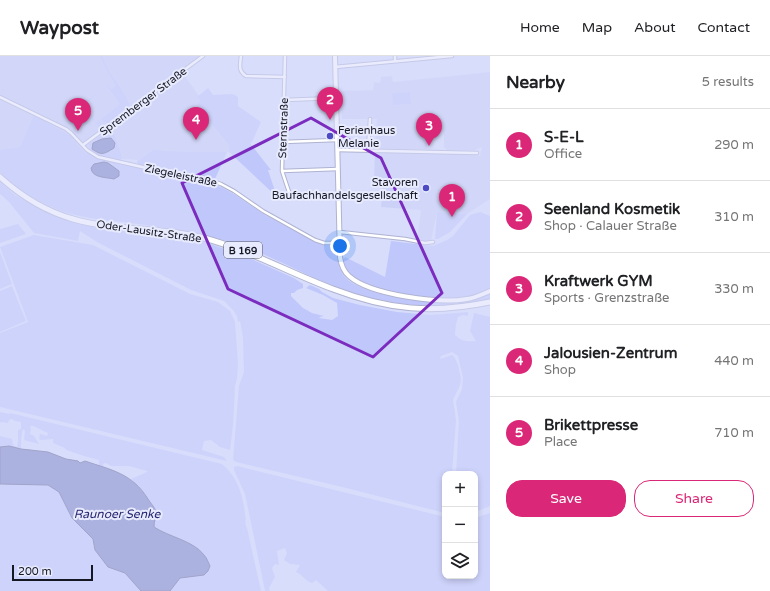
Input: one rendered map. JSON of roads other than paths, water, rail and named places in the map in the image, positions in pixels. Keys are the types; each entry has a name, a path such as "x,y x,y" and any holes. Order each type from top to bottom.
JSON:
{"highway":[{"name":"Oder-Lausitz-Straße","path":"0,177 25,197 65,216 104,225 184,234 203,238 231,246 332,289 379,304 401,308 430,309 469,306 490,302"}],"street":[{"name":"Spremberger Straße","path":"83,145 203,56"},
{"path":"241,56 240,70 244,75 249,77 285,77"},
{"name":"Sternstraße","path":"285,56 284,142 282,171 291,198 338,197"},
{"path":"335,56 340,257 344,270 350,278 374,288 401,295 439,300 460,300 490,291"},
{"path":"395,56 395,61"},
{"path":"335,67 452,56"},
{"path":"0,97 66,129 83,145"},
{"path":"284,100 336,98"},
{"path":"368,150 370,119"},
{"path":"284,142 337,140"},
{"name":"Ziegeleistraße","path":"83,145 92,154 104,158 151,169 204,178 222,184 263,211 316,240 324,243 340,243"},
{"path":"337,150 477,153"},
{"path":"282,171 338,170"},
{"path":"339,232 405,239 425,244 434,242"}],"water":[{"path":"111,138 115,143 114,148 111,150 105,153 98,153 92,149 93,143 102,139"},
{"path":"104,162 108,163 119,171 119,176 114,179 94,174 91,168 94,164"},
{"name":"Raunoer Senke","path":"9,446 48,452 66,459 78,461 80,463 85,461 112,470 128,478 142,490 155,508 156,512 154,527 200,550 206,557 210,566 208,571 204,575 180,578 170,591 141,591 125,573 108,567 95,550 93,539 72,518 59,492 48,485 0,484 0,447"}],"place":[{"name":"Seenland Kosmetik","path":"330,120"},
{"name":"Brikettpresse","path":"78,131"},
{"name":"Ferienhaus Melanie","path":"330,136"},
{"name":"Jalousien-Zentrum","path":"196,140"},
{"name":"Kraftwerk GYM","path":"429,146"},
{"name":"Stavoren Baufachhandelsgesellschaft","path":"426,188"},
{"name":"S-E-L","path":"452,217"}]}
